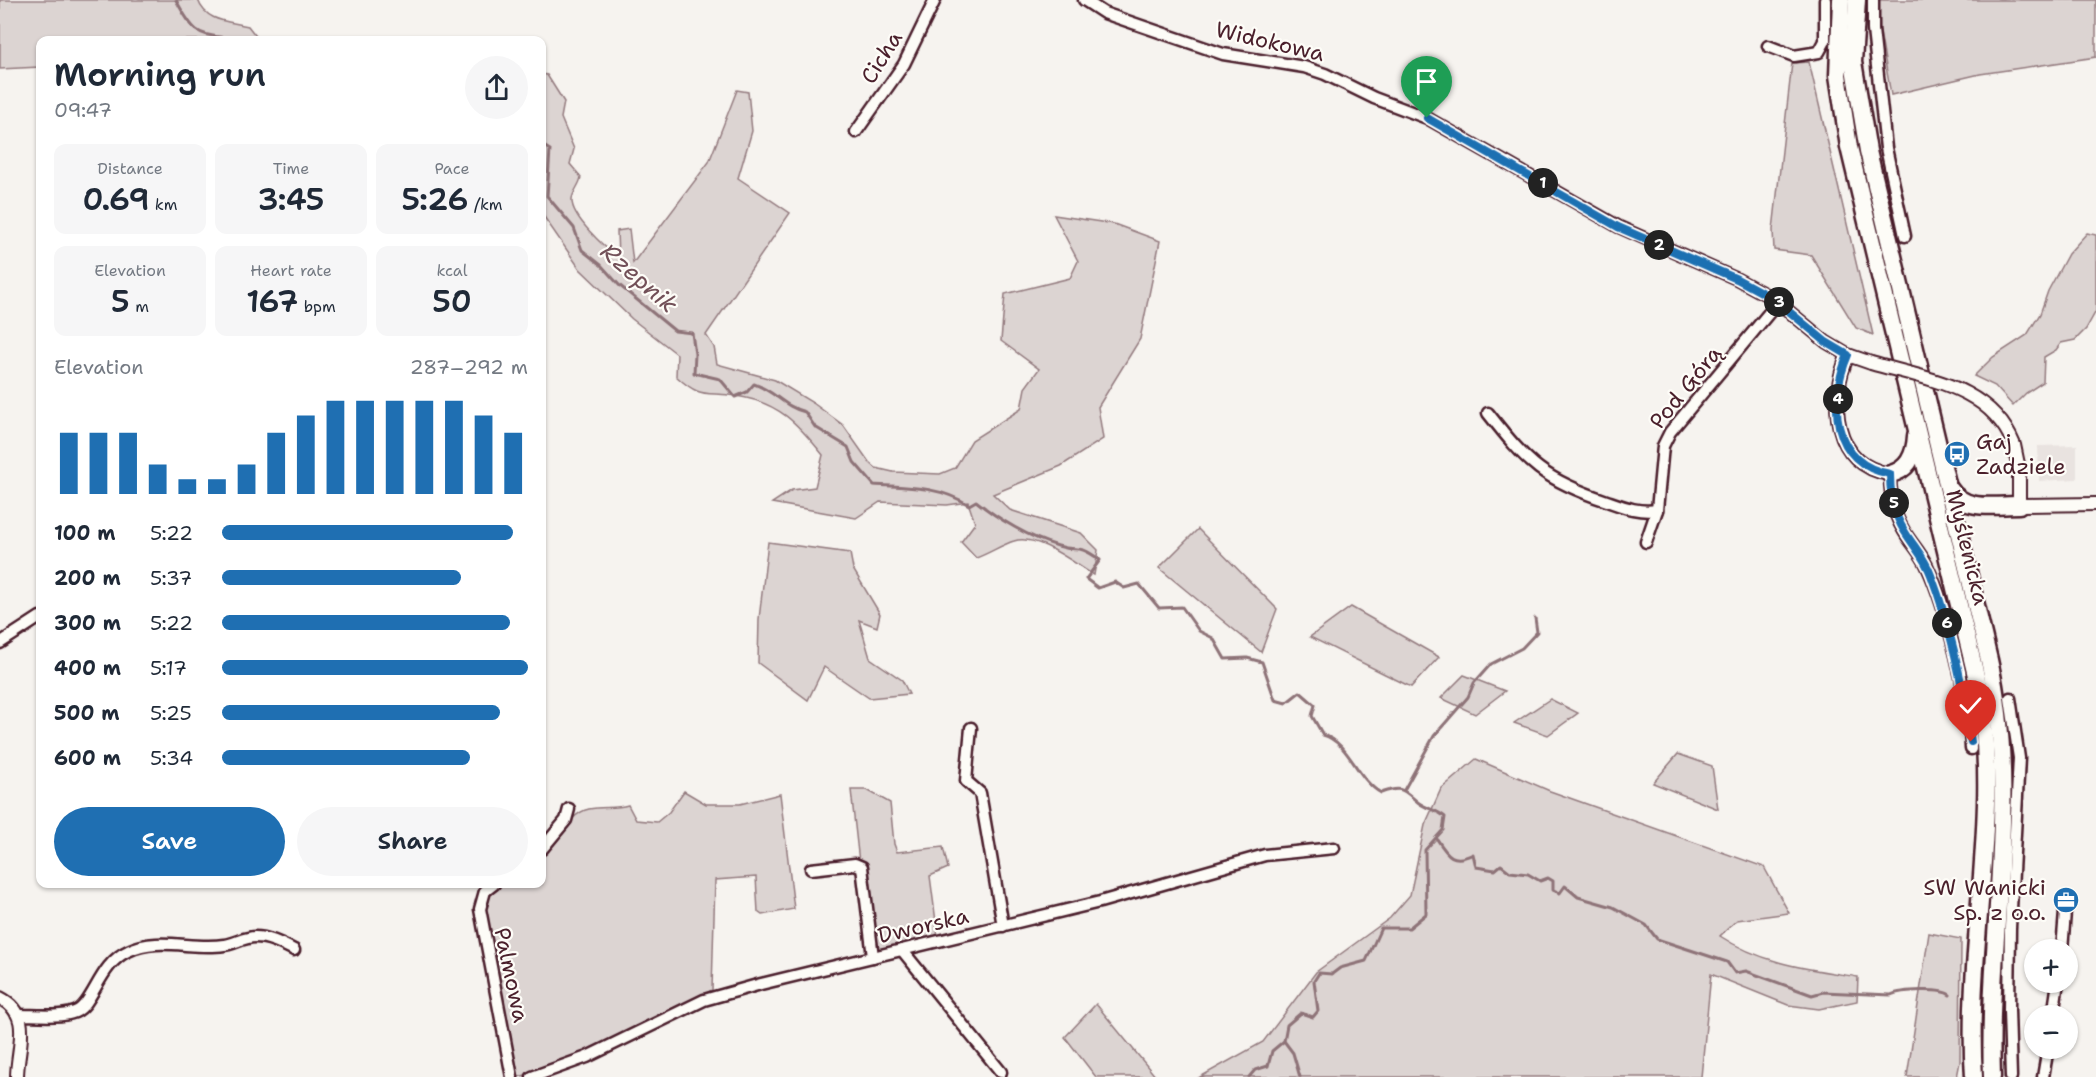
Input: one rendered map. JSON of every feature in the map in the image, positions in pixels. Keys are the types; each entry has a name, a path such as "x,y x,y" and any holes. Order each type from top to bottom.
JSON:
{"highway":[{"name":"Myślenicka","path":"1841,0 1837,62 1844,119 1916,426 1962,546 1993,677 2001,741 2002,796 1991,1013 1992,1077"},
{"name":"Myślenicka","path":"1857,0 1853,62 1858,103 1939,487 1986,736 1986,794 1972,1074"},
{"path":"1890,474 1901,471 1911,459 1915,445 1916,426"},
{"path":"1890,474 1913,476 1939,487 1959,500 1983,506 2019,505"},
{"path":"1962,546 1965,520 1972,511 1983,506"}],"street":[{"name":"Cicha","path":"856,132 904,64 935,0"},
{"name":"Widokowa","path":"1084,0 1104,13 1223,54 1304,67 1325,74 1374,98 1427,118 1618,227 1737,279 1779,302 1826,342 1848,355"},
{"path":"1768,46 1794,56 1819,52 1825,41 1825,0"},
{"path":"1873,0 1873,30 1886,148 1905,236"},
{"name":"Pod Górą","path":"1646,542 1657,510 1663,446 1670,432 1779,302"},
{"path":"1890,474 1861,463 1851,454 1842,440 1838,401 1840,381 1848,355 1974,396 1996,413 2014,445 2019,469 2019,505 2096,504"},
{"path":"1488,413 1519,453 1552,480 1634,511 1657,510"},
{"name":"Myślenicka","path":"1890,474 1892,497 1900,522 1927,566 1946,621 1965,708 1971,749"},
{"path":"0,643 36,620"},
{"path":"2010,698 2019,758 2010,928 2008,1010 2011,1077"},
{"path":"971,728 966,781 980,793 1003,926"},
{"path":"546,844 566,820 569,809"},
{"name":"Dworska","path":"532,1077 587,1058 704,1000 784,977 1101,902 1265,855 1334,848"},
{"path":"811,870 855,864 862,867 873,957"},
{"name":"Palmowa","path":"489,888 485,891 480,909 512,1077"},
{"path":"2063,939 2066,912"},
{"path":"20,1015 73,1013 82,1008 105,968 113,960 129,950 150,944 224,945 255,937 270,939 294,950"},
{"path":"902,950 1001,1072"},
{"path":"0,998 12,1005 20,1015 23,1029 17,1077"},
{"path":"2043,1077 2046,1059"}],"shaded area":[{"path":"0,0 198,0 206,13 212,17 248,26 256,36 36,36 36,67 0,69"},
{"path":"1878,0 2096,0 2096,57 1980,74 1891,95 1880,32"},
{"path":"1809,62 1873,335 1856,328 1811,255 1774,250 1773,230 1792,63"},
{"path":"546,75 564,102 561,118 574,149 570,164 581,177 572,199 573,206 582,222 597,239 618,257 617,231 629,229 633,263 709,162 737,90 748,92 752,131 738,178 790,213 706,335 714,347 717,364 775,380 813,403 843,425 869,462 876,468 893,472 940,474 955,468 972,440 1021,409 1025,388 1039,369 1001,341 1005,294 1070,278 1078,261 1054,215 1114,224 1160,241 1140,339 1098,407 1103,439 1061,466 993,494 1010,510 1081,533 1098,550 1094,575 1066,557 1034,541 1014,541 976,558 961,542 975,523 968,502 947,505 880,502 856,518 772,503 792,490 815,487 823,455 796,424 776,409 751,399 698,392 685,384 676,376 677,354 632,319 580,269 546,220"},
{"path":"2087,233 2096,235 2096,311 2086,329 2075,340 2061,343 2056,350 2044,357 2043,382 2026,393 2013,406 1995,386 1974,376 1993,357 2027,335 2040,314 2048,291 2068,254"},
{"path":"2077,445 2077,479 2039,481 2038,446"},
{"path":"1198,529 1277,609 1261,652 1159,568"},
{"path":"768,542 850,553 853,569 880,614 877,627 859,620 870,658 902,680 909,694 869,698 824,667 808,700 758,663 759,619"},
{"path":"1351,607 1439,657 1411,687 1310,637"},
{"path":"1464,675 1505,691 1475,714 1441,698"},
{"path":"1550,699 1578,713 1548,735 1514,723"},
{"path":"1678,754 1712,766 1718,809 1653,783"},
{"path":"1476,759 1550,791 1764,867 1789,913 1737,920 1720,936 1769,959 1804,968 1858,977 1857,1001 1819,1009 1788,1005 1711,974 1701,1077 1200,1077 1263,1042 1316,972 1390,918 1410,895 1425,825 1441,789"},
{"path":"851,790 867,790 890,803 894,844 897,852 943,847 948,868 930,876 938,937 879,952 866,867 859,862"},
{"path":"684,791 706,804 740,804 780,794 794,909 762,915 758,912 756,877 715,880 712,990 570,1061 544,1071 517,1077 484,916 491,890 493,888 546,888 546,853 574,817 581,812 594,808 628,805 636,820 657,822 669,812"},
{"path":"1929,933 1961,939 1960,1062 1957,1077 1907,1077"},
{"path":"1096,1004 1156,1077 1096,1077 1065,1037"}],"waterway":[{"name":"Rzepnik","path":"176,0 194,28 206,35 214,36"},
{"name":"Rzepnik","path":"546,148 550,150 547,196 574,228 582,250 601,265 619,285 675,331 692,333 695,354 694,373 720,379 735,397 747,392 754,384 805,412 815,427 848,447 854,462 874,485 935,491 969,505 976,501 1004,521 1047,543 1082,550 1100,560 1086,579 1098,588 1115,582 1124,588 1139,584 1159,608 1182,607 1199,631 1213,638 1225,659 1247,658 1262,662 1275,700 1286,703 1300,692 1315,705 1312,716 1323,735 1340,745 1373,787 1381,793 1394,789 1402,790 1422,805 1445,817 1443,830 1425,850 1426,914 1409,928 1381,928 1366,961 1340,968 1332,974 1319,973 1314,981 1318,1011 1313,1017 1301,1013 1287,1025 1284,1041 1272,1051 1268,1066 1255,1070 1249,1077"},
{"path":"1404,790 1434,736 1468,697 1474,683 1491,664 1522,648 1537,632 1535,618"},
{"path":"1437,839 1452,857 1460,858 1473,854 1476,867 1495,870 1501,865 1510,872 1528,874 1540,881 1548,878 1553,881 1553,890 1560,893 1565,886 1578,897 1613,907 1646,925 1657,939 1727,962 1735,973 1746,971 1812,995 1823,992 1891,995 1921,990 1939,991 1950,995"},
{"path":"1284,1041 1293,1053 1300,1077"}],"place":[{"name":"Gaj Zadziele","path":"1957,454"},
{"name":"SW Wanicki Sp. z o.o.","path":"2066,900"}],"route":[{"path":"1427,118 1494,154 1618,227 1737,279 1774,299 1806,323 1826,342 1848,355 1840,381 1838,401 1838,421 1842,440 1851,454 1861,463 1890,474 1892,497 1897,515 1904,531 1924,560 1946,621 1968,718 1971,742"}]}
